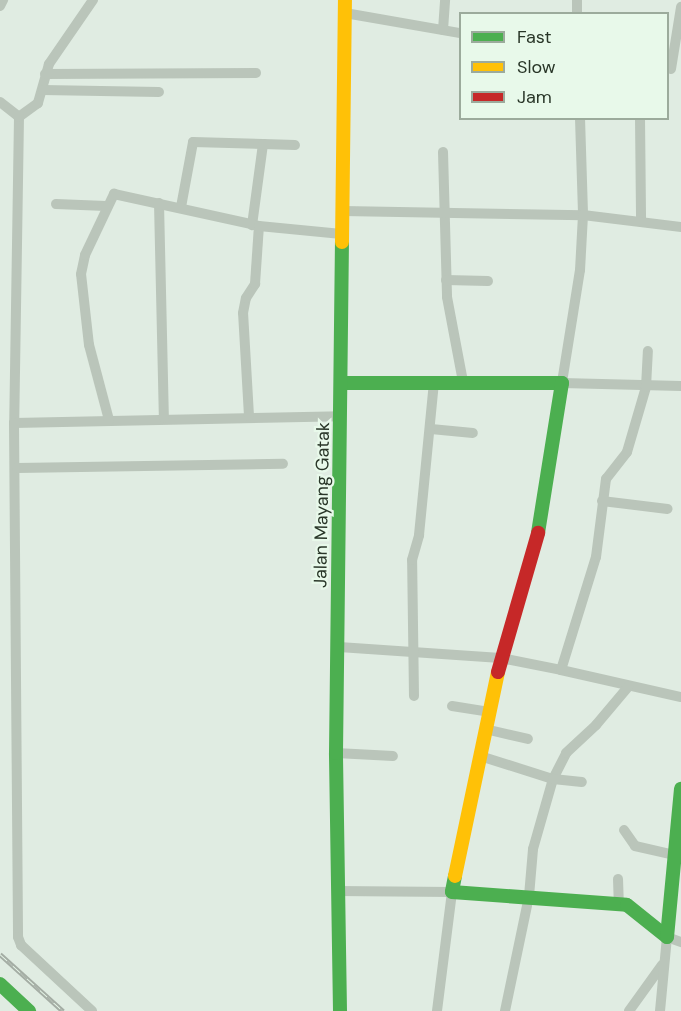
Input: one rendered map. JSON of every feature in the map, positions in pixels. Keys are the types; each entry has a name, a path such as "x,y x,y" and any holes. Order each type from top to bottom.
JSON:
{"street":[{"path":"0,6 3,0"},
{"path":"19,117 35,106 43,90 45,74 93,0"},
{"path":"443,30 445,0"},
{"path":"345,7 459,33"},
{"name":"Jalan Mayang Gatak","path":"340,1011 336,753 345,7"},
{"path":"673,70 681,7"},
{"path":"45,74 87,72 256,73"},
{"path":"87,72 87,91"},
{"path":"43,90 159,92"},
{"path":"0,102 19,117"},
{"path":"19,117 14,423 17,468 18,937 21,945 92,1011"},
{"path":"437,1011 452,892 485,729 501,658 542,519 580,270 583,215 580,120"},
{"path":"640,120 641,222"},
{"path":"181,207 193,142 295,145"},
{"path":"249,416 243,314 246,298 255,284 255,225 263,144"},
{"path":"443,152 446,280 463,382"},
{"path":"109,420 89,345 81,274 106,206 118,193 255,225 342,234"},
{"path":"159,202 164,418"},
{"path":"56,204 106,206"},
{"path":"343,211 583,215 681,227"},
{"path":"446,280 488,281"},
{"path":"561,670 596,556 607,474 627,452 646,387 648,351"},
{"path":"414,696 412,560 419,535 434,382"},
{"path":"342,383 463,382 681,386"},
{"path":"14,423 249,416 341,416"},
{"path":"431,429 473,433"},
{"path":"17,468 283,464"},
{"path":"602,501 668,509"},
{"path":"339,647 501,658 681,697"},
{"path":"505,1011 529,896 533,849 553,779 566,753 631,687"},
{"path":"452,706 489,712"},
{"path":"485,729 528,739"},
{"path":"336,753 393,756"},
{"path":"480,756 553,779 582,782"},
{"path":"660,1011 662,964 667,937 681,789"},
{"path":"624,830 635,846 675,855"},
{"path":"618,879 619,903"},
{"path":"337,891 452,892 619,903 632,907 667,937 681,942"},
{"path":"629,1011 662,964"},
{"path":"0,984 29,1011"}],"railway":[{"path":"0,954 63,1011"}],"traffic: fast":[{"path":"340,1011 336,753 342,242"},
{"path":"342,383 562,383 538,533"},
{"path":"455,876 452,892 627,905 667,937 681,789"},
{"path":"0,984 29,1011"}],"traffic: slow":[{"path":"342,242 345,0"},
{"path":"455,876 498,672"}],"traffic: jam":[{"path":"498,672 538,533"}]}
